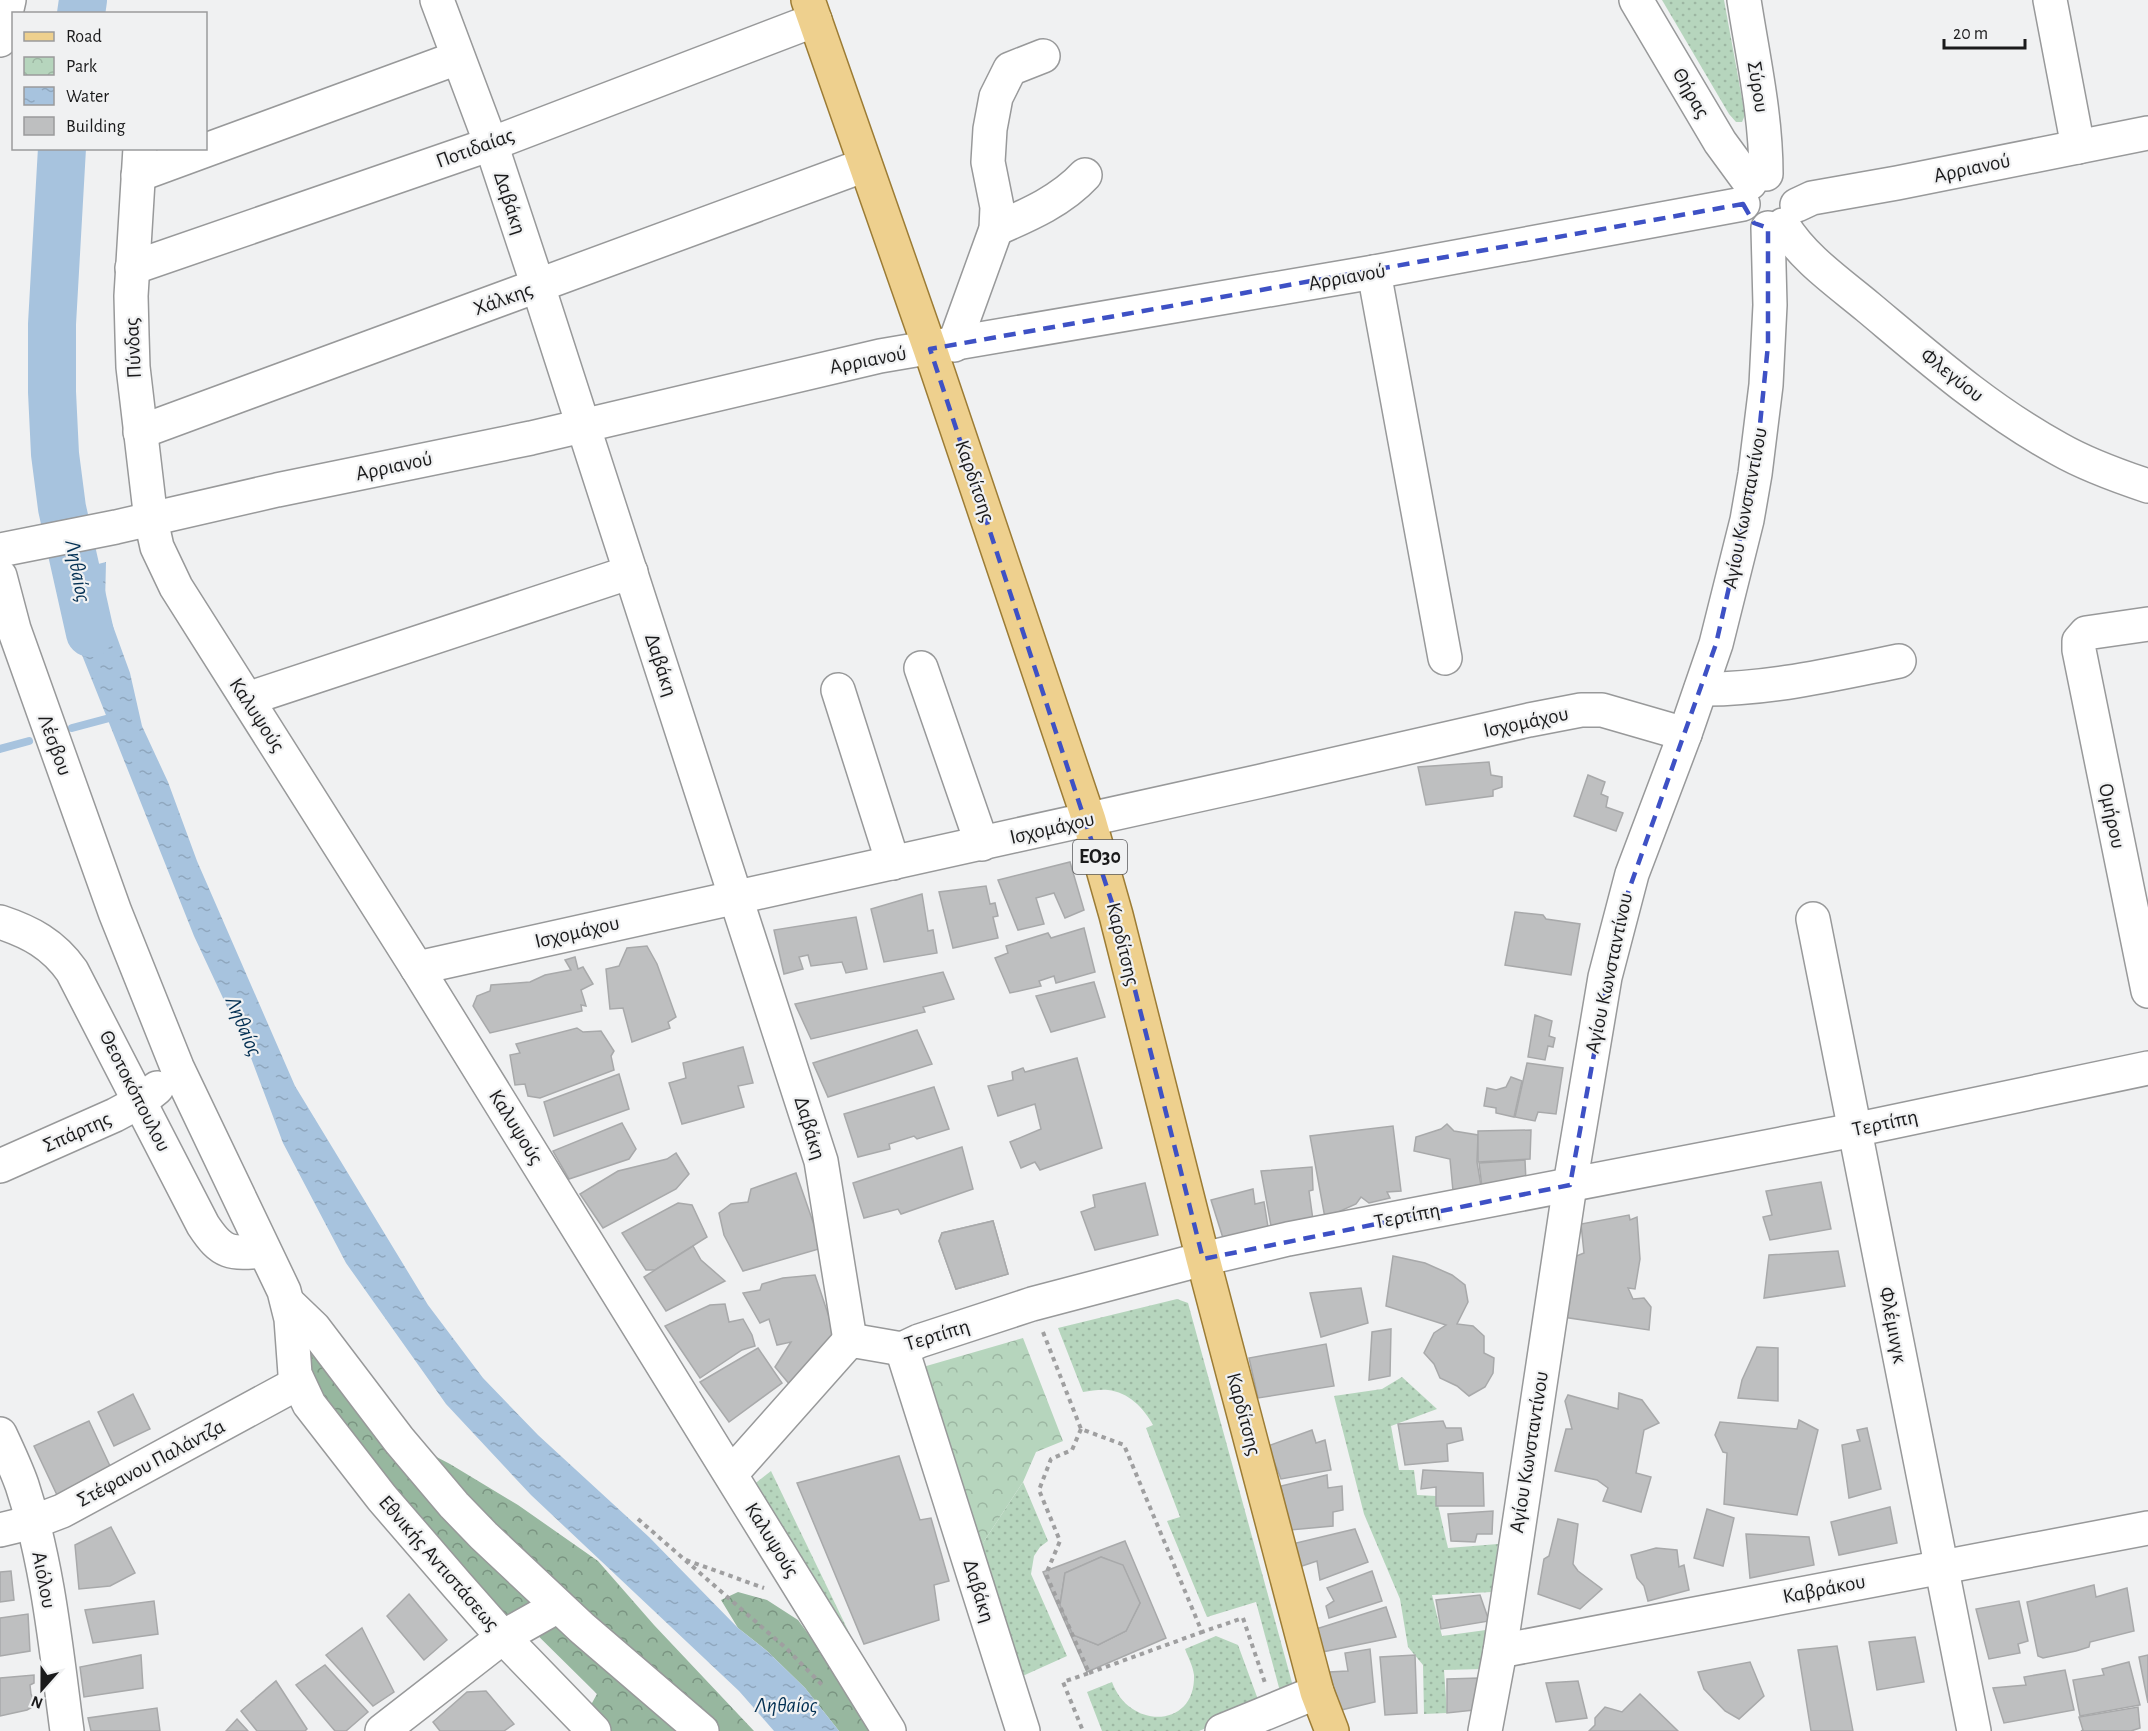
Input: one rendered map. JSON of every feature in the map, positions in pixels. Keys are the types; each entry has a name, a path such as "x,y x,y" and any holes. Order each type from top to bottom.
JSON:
{"main road":[{"name":"Καρδίτσης","path":"812,10 865,165 942,347 1089,820 1116,915 1203,1259 1317,1692 1332,1731"}],"street":[{"path":"0,40 9,0"},
{"name":"Δαβάκη","path":"437,0 490,144 538,285 821,1161 850,1340"},
{"name":"Θήρας","path":"1636,0 1720,142 1753,187"},
{"name":"Σύρου","path":"1744,0 1761,103 1753,187"},
{"path":"2050,0 2078,147"},
{"name":"Ποτιδαίας","path":"132,267 490,144 812,10"},
{"path":"942,347 996,229 998,207 988,162 996,97 1010,69 1043,56"},
{"name":"Πύνδας","path":"207,140 457,58"},
{"name":"Αρριανού","path":"1783,219 1812,198 2148,133"},
{"name":"Πύνδας","path":"151,520 140,432 132,335 132,267 139,162 176,150"},
{"name":"Χάλκης","path":"140,432 865,165"},
{"path":"996,229 1071,190 1085,175"},
{"path":"1783,177 1790,182 1797,197 1783,219 1754,223 1748,217 1753,187 1783,177"},
{"name":"Αρριανού","path":"2,558 116,527 583,425 880,356 1374,272 1753,187"},
{"name":"Φλεγύου","path":"1783,219 1793,242 1818,265 1986,403 2061,451 2112,474 2148,486"},
{"name":"Αγίου Κωνσταντίνου","path":"1485,1731 1500,1651 1596,1025 1619,918 1632,874 1701,689 1716,644 1737,565 1755,474 1763,416 1770,305 1783,219"},
{"path":"1374,272 1445,658"},
{"name":"Καλυψούς","path":"151,520 157,547 168,574 417,968 890,1731"},
{"name":"Λέσβου","path":"2,558 14,629 115,912 177,1067 288,1303"},
{"path":"248,699 631,572"},
{"name":"Ομήρου","path":"2148,624 2086,633 2079,641 2081,664 2148,991"},
{"path":"1701,689 1727,689 1816,677 1899,661"},
{"path":"921,668 982,844"},
{"path":"838,690 893,863"},
{"name":"Ισχομάχου","path":"417,968 736,895 982,844 1581,710 1602,710 1685,734"},
{"name":"Φλέμινγκ","path":"1813,919 1974,1731"},
{"name":"Θεοτοκόπουλου","path":"0,922 26,931 45,941 65,961 79,983 213,1241 222,1248 240,1253 264,1251"},
{"name":"Σπάρτης","path":"0,1166 141,1101 177,1067"},
{"name":"Τερτίπη","path":"850,1340 902,1349 919,1341 1032,1304 1288,1239 1854,1130 2148,1068"},
{"path":"288,1303 295,1374 298,1383"},
{"path":"288,1303 314,1328 399,1440 454,1505 516,1568 702,1731"},
{"path":"735,1481 850,1340"},
{"name":"Δαβάκη","path":"902,1349 1023,1731"},
{"name":"Στέφανου Παλάντζα","path":"0,1530 33,1522 62,1511 298,1383"},
{"name":"Εθνικής Αντιστάσεως","path":"298,1383 309,1404 382,1498 504,1637 594,1731"},
{"name":"Αιόλου","path":"0,1434 21,1483 33,1522 50,1606 67,1731"},
{"name":"Καβράκου","path":"1500,1651 2148,1528"},
{"path":"382,1731 504,1637 558,1606"},
{"path":"1222,1731 1317,1692"}],"path":[{"path":"1032,1304 1081,1429 1072,1450 1051,1459 1039,1490 1060,1541 1046,1574 1089,1673"},
{"path":"1081,1429 1124,1444 1202,1632"},
{"path":"638,1518 787,1649 831,1694"},
{"path":"684,1560 767,1589"},
{"path":"1083,1731 1064,1682 1243,1618 1274,1709"}],"highlighted area":[{"path":"1743,204 1754,223 1768,228 1768,345 1755,474 1716,644 1619,918 1570,1185 1203,1259 1116,915 930,349"}],"green space":[{"path":"1662,0 1724,0 1745,115 1742,122 1736,122 1729,114"},
{"path":"1177,1299 1188,1303 1294,1690 1281,1695 1256,1602 1207,1617 1167,1521 1180,1517 1146,1428 1153,1425 1140,1407 1129,1397 1115,1391 1083,1392 1058,1328"},
{"path":"1023,1338 1063,1441 1036,1452 1023,1482 975,1555 916,1369"},
{"path":"309,1341 381,1428 450,1464 518,1505 598,1561 654,1625 754,1731 604,1731 587,1712 597,1694 518,1616 496,1615 318,1402 305,1347"},
{"path":"1402,1377 1437,1409 1391,1426 1399,1470 1414,1470 1417,1495 1436,1496 1448,1548 1498,1544 1492,1592 1432,1595 1442,1636 1486,1630 1483,1669 1444,1670 1447,1713 1424,1714 1423,1665 1408,1647 1400,1599 1364,1514 1334,1396 1382,1389"},
{"path":"771,1471 873,1682 748,1489"},
{"path":"1023,1482 1048,1541 1034,1556 1031,1574 1067,1656 1016,1679 975,1555"},
{"path":"738,1592 767,1600 798,1620 858,1702 872,1731 839,1731 805,1688 767,1651 738,1628 721,1600"},
{"path":"1216,1636 1238,1645 1260,1705 1199,1731 1102,1731 1087,1692 1112,1682 1120,1698 1132,1709 1146,1715 1160,1717 1173,1714 1184,1706 1192,1693 1194,1675 1185,1649"}],"water":[{"path":"106,562 105,604 130,673 142,726 168,782 197,861 295,1086 428,1305 483,1378 538,1435 649,1537 738,1628 767,1651 805,1688 839,1731 774,1731 739,1691 531,1495 446,1404 346,1263 283,1143 251,1058 194,936 80,650 59,574"}],"building":[{"path":"1489,762 1491,775 1502,777 1502,787 1493,790 1493,796 1426,805 1418,767"},
{"path":"1588,775 1605,782 1601,794 1608,797 1606,807 1623,813 1616,831 1574,816"},
{"path":"1070,862 1084,910 1065,918 1054,893 1036,898 1044,924 1018,930 998,880"},
{"path":"986,886 990,904 995,903 998,916 993,917 998,938 953,948 939,892"},
{"path":"922,894 928,931 933,930 937,953 884,962 871,909"},
{"path":"1515,912 1543,915 1546,919 1580,924 1571,975 1505,965"},
{"path":"856,917 867,969 846,973 842,962 811,966 808,955 799,957 803,969 784,974 774,930"},
{"path":"1084,928 1095,972 1056,983 1054,976 1039,981 1041,986 1010,993 995,958 1008,953 1006,946 1048,933 1051,938"},
{"path":"647,946 657,964 676,1017 668,1022 670,1028 632,1042 623,1008 610,1009 606,969 619,966 627,948"},
{"path":"575,957 578,969 583,967 593,984 581,990 586,1006 581,1005 582,1011 490,1033 473,1006 477,996 490,991 491,985 530,982 545,975 571,970 565,960"},
{"path":"943,972 954,999 923,1007 925,1012 811,1039 795,1004"},
{"path":"1094,982 1105,1017 1051,1032 1036,996"},
{"path":"1535,1015 1552,1021 1549,1036 1555,1038 1553,1047 1548,1046 1545,1060 1528,1057"},
{"path":"577,1028 583,1032 601,1031 614,1051 611,1056 614,1070 540,1098 528,1096 525,1084 515,1085 510,1055 520,1053 516,1044"},
{"path":"917,1030 932,1064 828,1097 813,1063"},
{"path":"743,1047 753,1083 738,1086 744,1107 682,1124 669,1083 686,1078 683,1063"},
{"path":"1077,1058 1102,1148 1040,1170 1035,1162 1021,1168 1010,1142 1041,1129 1035,1104 998,1116 988,1086 1013,1080 1012,1072 1023,1068 1025,1072"},
{"path":"1527,1063 1563,1068 1556,1114 1538,1112 1535,1121 1515,1117"},
{"path":"619,1074 629,1109 554,1136 544,1102"},
{"path":"1511,1077 1522,1081 1514,1117 1496,1113 1496,1108 1484,1106 1487,1088 1496,1090 1506,1087"},
{"path":"934,1087 949,1129 917,1139 914,1136 889,1144 890,1149 858,1157 844,1114"},
{"path":"622,1123 636,1149 629,1159 569,1179 553,1151"},
{"path":"1447,1124 1454,1131 1478,1135 1477,1162 1481,1186 1453,1191 1450,1159 1414,1151 1416,1137 1441,1129"},
{"path":"1393,1126 1401,1191 1387,1192 1390,1198 1369,1203 1361,1197 1356,1204 1325,1218 1310,1136"},
{"path":"1531,1130 1530,1159 1478,1162 1478,1131"},
{"path":"962,1147 973,1189 901,1214 898,1209 864,1218 853,1183"},
{"path":"676,1153 689,1174 676,1189 603,1228 580,1194 618,1171 667,1159"},
{"path":"1525,1160 1526,1182 1482,1187 1479,1163"},
{"path":"1312,1167 1313,1190 1309,1191 1313,1220 1271,1226 1261,1171"},
{"path":"796,1173 822,1248 743,1271 724,1235 719,1213 731,1204 748,1202 751,1189"},
{"path":"1821,1182 1831,1229 1770,1240 1763,1217 1772,1215 1766,1191"},
{"path":"1145,1183 1158,1235 1095,1250 1081,1212 1095,1207 1093,1195"},
{"path":"1253,1189 1255,1204 1264,1202 1268,1227 1223,1238 1211,1200"},
{"path":"678,1203 692,1205 707,1237 655,1270 646,1270 622,1233"},
{"path":"1629,1215 1630,1220 1637,1217 1640,1259 1635,1289 1628,1288 1633,1299 1644,1298 1651,1307 1649,1330 1563,1317 1574,1257 1584,1253 1581,1224"},
{"path":"993,1221 1008,1274 956,1289 939,1241 942,1233"},
{"path":"993,1221 1008,1274 956,1289 939,1241 942,1233"},
{"path":"693,1246 701,1260 725,1281 666,1311 644,1277"},
{"path":"1838,1251 1845,1286 1764,1298 1769,1255"},
{"path":"1393,1256 1425,1263 1452,1275 1465,1285 1468,1302 1457,1324 1473,1326 1484,1336 1484,1353 1494,1358 1493,1373 1485,1387 1469,1396 1457,1386 1440,1378 1434,1364 1424,1353 1434,1333 1446,1325 1386,1306"},
{"path":"815,1275 836,1338 791,1386 775,1367 791,1342 777,1345 769,1319 760,1323 743,1293 760,1290 762,1284 783,1278"},
{"path":"1361,1288 1368,1323 1321,1337 1310,1293"},
{"path":"725,1304 729,1322 743,1319 755,1346 742,1350 700,1378 665,1326 710,1305"},
{"path":"1391,1329 1390,1376 1369,1380 1372,1332"},
{"path":"1326,1344 1334,1386 1258,1398 1249,1358"},
{"path":"1757,1347 1778,1348 1778,1401 1738,1398 1742,1380"},
{"path":"758,1348 782,1383 729,1422 700,1382"},
{"path":"1619,1393 1642,1400 1659,1423 1644,1430 1636,1473 1651,1477 1641,1512 1603,1501 1608,1488 1597,1480 1555,1471 1566,1429 1572,1429 1565,1401 1568,1395 1618,1409"},
{"path":"133,1394 150,1429 114,1446 98,1412"},
{"path":"1799,1420 1818,1430 1797,1515 1724,1504 1727,1453 1723,1452 1715,1435 1720,1422 1797,1429"},
{"path":"89,1421 110,1466 57,1495 34,1446"},
{"path":"1443,1421 1446,1428 1461,1428 1463,1440 1447,1444 1448,1461 1405,1465 1398,1424"},
{"path":"1867,1428 1881,1489 1849,1498 1842,1445 1860,1441 1857,1430"},
{"path":"1312,1430 1316,1443 1325,1440 1331,1470 1281,1479 1268,1446"},
{"path":"899,1456 920,1520 931,1518 949,1581 934,1585 939,1620 864,1644 797,1483"},
{"path":"1423,1470 1483,1473 1484,1506 1436,1506 1436,1487 1421,1489"},
{"path":"1327,1475 1328,1488 1342,1486 1343,1510 1333,1512 1333,1526 1290,1530 1281,1486"},
{"path":"1890,1507 1897,1543 1839,1555 1831,1522"},
{"path":"1707,1509 1734,1518 1723,1566 1694,1558"},
{"path":"1493,1511 1492,1534 1477,1534 1475,1542 1451,1541 1448,1514"},
{"path":"1558,1519 1578,1524 1573,1564 1578,1571 1602,1589 1580,1609 1538,1594 1544,1559 1549,1556"},
{"path":"111,1527 135,1573 110,1586 79,1589 75,1545"},
{"path":"1355,1529 1368,1562 1320,1580 1317,1561 1299,1567 1292,1544"},
{"path":"1746,1534 1809,1537 1814,1565 1750,1578"},
{"path":"1125,1541 1166,1638 1087,1672 1043,1572"},
{"path":"1656,1548 1677,1550 1679,1567 1684,1565 1689,1590 1648,1601 1644,1586 1637,1578 1631,1555"},
{"path":"1101,1557 1123,1566 1140,1603 1126,1631 1098,1645 1073,1635 1060,1605 1065,1573"},
{"path":"1101,1557 1123,1565 1140,1603 1126,1631 1098,1645 1073,1635 1060,1605 1065,1573"},
{"path":"11,1571 14,1600 0,1602 0,1572"},
{"path":"1372,1571 1382,1601 1329,1618 1326,1606 1334,1601 1327,1588"},
{"path":"2094,1585 2096,1597 2127,1588 2134,1631 2090,1642 2089,1647 2076,1651 2043,1658 2038,1656 2027,1602"},
{"path":"409,1594 447,1640 424,1660 387,1616"},
{"path":"1480,1595 1489,1621 1441,1629 1436,1600"},
{"path":"154,1601 158,1634 93,1643 85,1610"},
{"path":"2019,1601 2028,1641 2018,1644 2020,1653 1989,1659 1976,1609"},
{"path":"1386,1607 1396,1637 1322,1652 1316,1629"},
{"path":"28,1614 30,1651 0,1656 0,1618"},
{"path":"362,1628 394,1692 373,1706 326,1655"},
{"path":"1915,1637 1924,1682 1877,1690 1869,1642"},
{"path":"1837,1646 1853,1731 1811,1731 1798,1650"},
{"path":"1370,1649 1375,1702 1341,1710 1329,1672 1348,1671 1345,1653"},
{"path":"141,1655 143,1688 84,1697 80,1667"},
{"path":"1415,1655 1417,1713 1385,1715 1380,1657"},
{"path":"2148,1655 2148,1703 2139,1657"},
{"path":"1750,1662 1764,1696 1739,1719 1725,1711 1704,1689 1698,1672"},
{"path":"2129,1662 2140,1705 2080,1716 2073,1680 2104,1675 2102,1669"},
{"path":"325,1665 368,1712 346,1731 335,1731 296,1685"},
{"path":"2065,1670 2074,1710 2004,1723 1993,1688 2026,1685 2024,1677"},
{"path":"34,1675 34,1683 30,1685 36,1705 27,1710 0,1716 0,1678"},
{"path":"1479,1678 1474,1710 1447,1713 1447,1679"},
{"path":"276,1681 307,1729 305,1731 257,1731 241,1711"},
{"path":"1578,1681 1587,1718 1556,1722 1546,1683"},
{"path":"486,1691 514,1724 504,1731 440,1731 433,1722 467,1692"},
{"path":"1640,1694 1678,1731 1589,1731 1595,1725 1595,1718 1605,1707 1622,1712"},
{"path":"2138,1707 2140,1728 2131,1731 2081,1731 2083,1730 2079,1717"},
{"path":"157,1708 160,1731 91,1731 88,1718"},
{"path":"237,1719 248,1731 226,1731"}],"waterway":[{"name":"Ληθαίος","path":"81,12 83,0"},
{"name":"Ληθαίος","path":"62,150 52,324 55,454 62,508 90,633"},
{"path":"72,728 117,716"},
{"path":"0,749 29,741"}]}
